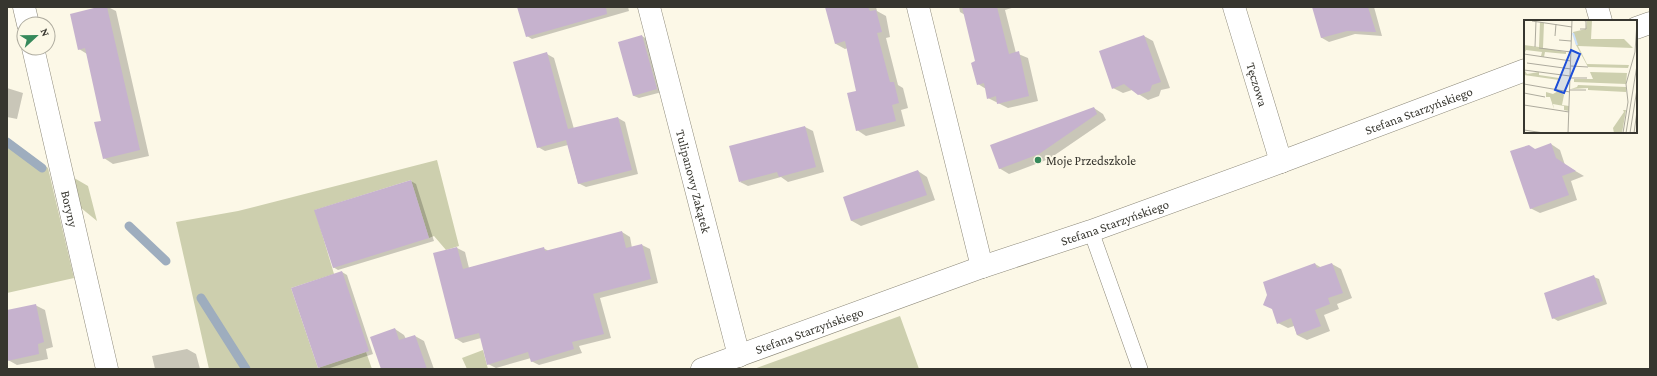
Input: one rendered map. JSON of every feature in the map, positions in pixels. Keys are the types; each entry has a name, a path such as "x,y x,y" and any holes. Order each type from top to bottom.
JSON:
{"street":[{"name":"Tulipanowy Zakątek","path":"649,7 739,356"},
{"path":"918,7 982,267"},
{"name":"Tęczowa","path":"1234,7 1281,162"},
{"path":"1597,7 1601,20"},
{"path":"1637,28 1650,23"},
{"name":"Boryny","path":"35,56 107,369"},
{"name":"Stefana Starzyńskiego","path":"702,369 982,267 1091,231 1281,162 1524,70"}],"lane":[{"path":"1091,231 1140,369"}],"green space":[{"path":"7,137 48,168 74,278 7,293"},
{"path":"437,160 459,246 446,250 434,236 429,238 411,180 315,210 334,274 291,288 318,368 366,352 372,369 209,369 176,222 238,211"},
{"path":"69,175 88,186 97,221 75,203"},
{"path":"900,316 919,369 754,369"},
{"path":"483,350 488,369 467,369 462,358"}],"building":[{"path":"98,7 107,7 140,150 103,159 94,122 101,121 85,48 78,50 70,14"},
{"path":"517,7 606,7 607,14 526,37"},
{"path":"825,7 868,7 870,11 876,10 882,32 877,33 890,82 894,82 899,103 892,105 896,121 856,131 847,93 856,91 845,41 835,44"},
{"path":"962,7 997,7 1009,54 1019,51 1029,96 997,104 996,96 987,99 984,83 977,85 971,63 975,61"},
{"path":"1312,7 1368,7 1376,32 1347,31 1321,38"},
{"path":"642,35 657,89 633,96 618,42"},
{"path":"1144,35 1161,82 1152,85 1150,91 1138,95 1124,84 1112,89 1099,51"},
{"path":"547,52 568,129 618,117 632,170 578,184 566,140 537,148 513,62"},
{"path":"1094,107 1097,114 1039,154 999,169 990,145"},
{"path":"805,126 816,167 779,177 777,172 739,182 729,146"},
{"path":"1551,143 1556,158 1576,171 1562,176 1569,195 1530,209 1510,151 1529,145 1535,149"},
{"path":"918,170 927,195 851,221 843,197"},
{"path":"411,180 429,238 333,268 314,210"},
{"path":"622,231 626,248 642,244 651,279 593,294 604,334 572,342 574,349 531,362 528,352 487,365 479,333 455,339 433,253 457,247 463,269 544,247 545,251"},
{"path":"1315,263 1317,268 1332,263 1343,293 1328,298 1330,304 1315,310 1321,326 1297,335 1291,318 1277,324 1272,309 1263,305 1267,295 1263,282"},
{"path":"342,271 369,351 318,368 291,288"},
{"path":"1594,275 1603,301 1552,319 1544,293"},
{"path":"36,304 44,342 38,344 39,354 7,361 7,310"},
{"path":"395,328 399,340 415,335 427,369 381,369 370,337"}],"waterway":[{"path":"7,142 42,168"},
{"path":"129,226 166,261"},
{"path":"201,298 246,369"}],"place":[{"name":"Moje Przedszkole","path":"1038,160"}]}
